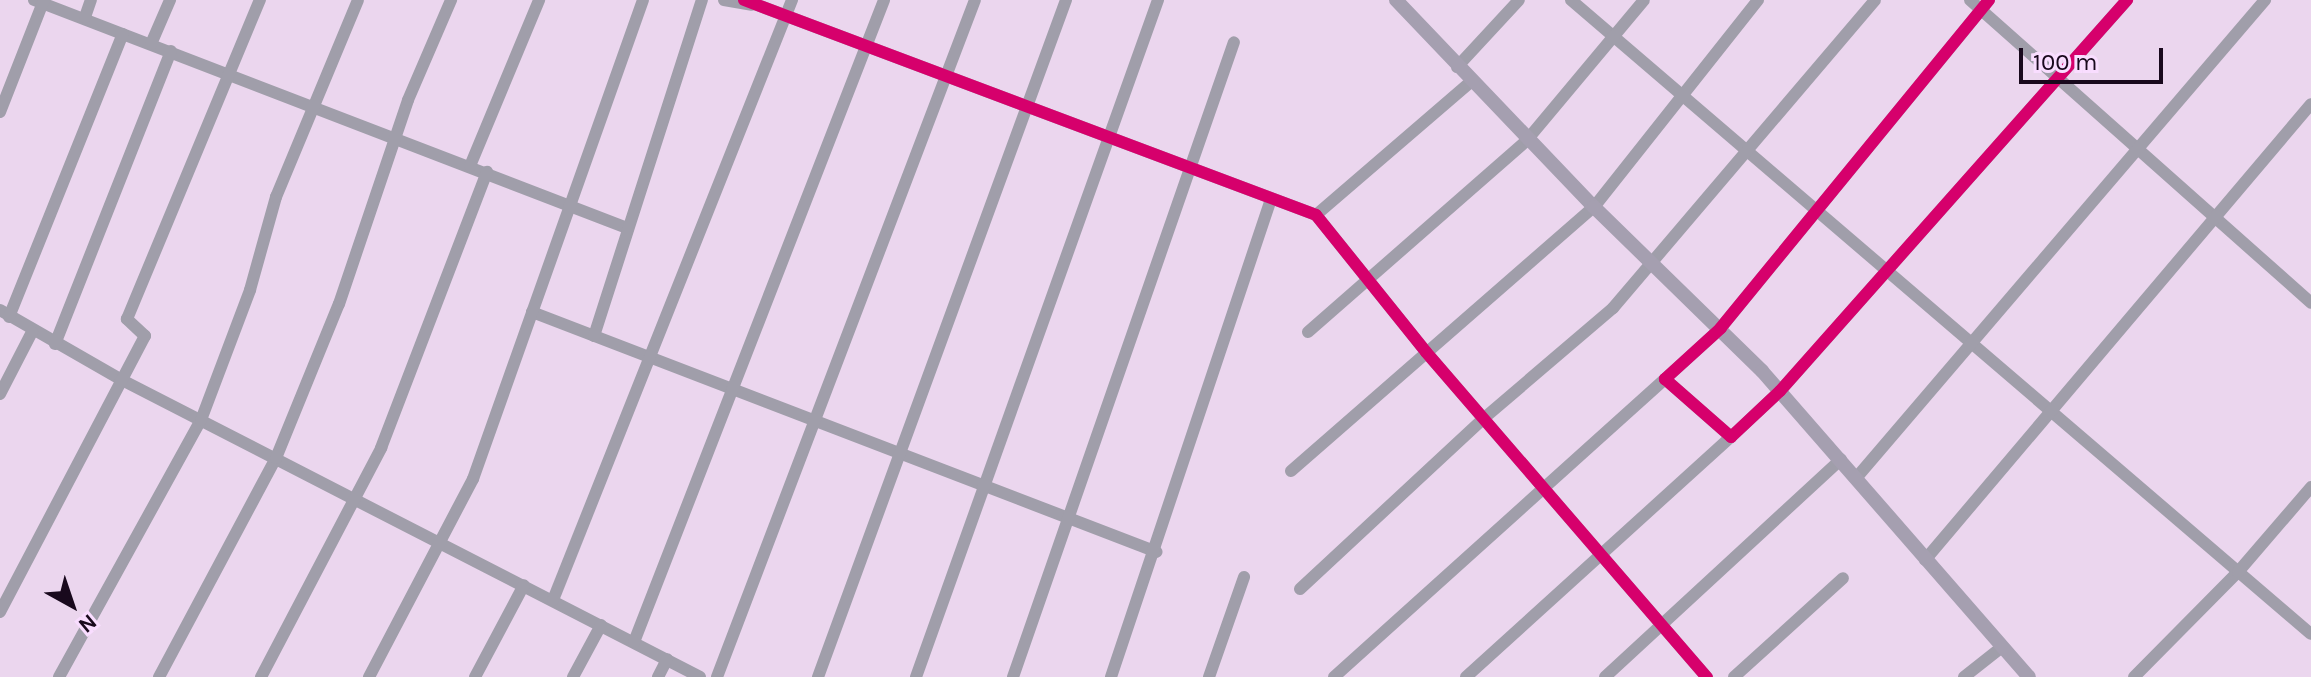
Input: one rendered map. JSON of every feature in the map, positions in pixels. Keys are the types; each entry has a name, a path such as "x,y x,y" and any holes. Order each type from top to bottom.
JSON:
{"main road":[{"path":"1397,0 1527,140 1721,328 1780,391 2029,677"}],"street":[{"path":"85,17 91,0"},
{"path":"151,44 170,0"},
{"path":"0,612 145,336 127,319 260,0"},
{"path":"59,677 201,420 250,290 276,197 358,0"},
{"path":"159,677 276,458 339,304 408,100 451,0"},
{"path":"470,166 539,0"},
{"path":"369,677 473,479 643,0"},
{"path":"594,336 702,0"},
{"path":"724,0 748,2 1190,171 1316,215 1371,279 1426,352 1707,677"},
{"path":"553,600 792,0"},
{"path":"634,642 884,0"},
{"path":"717,677 818,422 975,0"},
{"path":"818,677 1066,0"},
{"path":"916,677 987,487 1158,0"},
{"path":"1457,67 1519,0"},
{"path":"1571,0 1819,208 2311,634"},
{"path":"1308,332 1527,140 1644,0"},
{"path":"1291,471 1594,207 1758,0"},
{"path":"1300,589 1483,419 1613,308 1654,265 1747,148 1875,0"},
{"path":"1970,0 1985,5 2058,78 2311,303"},
{"path":"1466,677 1780,391 2127,0"},
{"path":"1857,477 2265,0"},
{"path":"0,112 40,1 627,228"},
{"path":"1334,677 1721,328 1985,5"},
{"path":"123,34 5,313 32,332 120,379 700,677"},
{"path":"1013,677 1071,519 1234,42"},
{"path":"55,344 171,51"},
{"path":"1316,215 1472,81"},
{"path":"1925,560 2311,104"},
{"path":"261,677 381,448 487,172"},
{"path":"1111,677 1157,552 1271,199"},
{"path":"532,312 1157,552"},
{"path":"0,394 32,332"},
{"path":"1665,379 1731,437"},
{"path":"1605,677 1841,459"},
{"path":"2134,677 2238,572 2311,487"},
{"path":"1209,677 1244,577"},
{"path":"1734,677 1843,578"},
{"path":"475,677 524,585"},
{"path":"573,677 601,625"},
{"path":"1964,677 2002,647"},
{"path":"658,677 667,659"}],"cycle path":[{"path":"744,0 1316,215 1426,352 1707,677"},
{"path":"1989,0 1721,328 1665,379 1731,437 1780,391 2127,0"}]}
